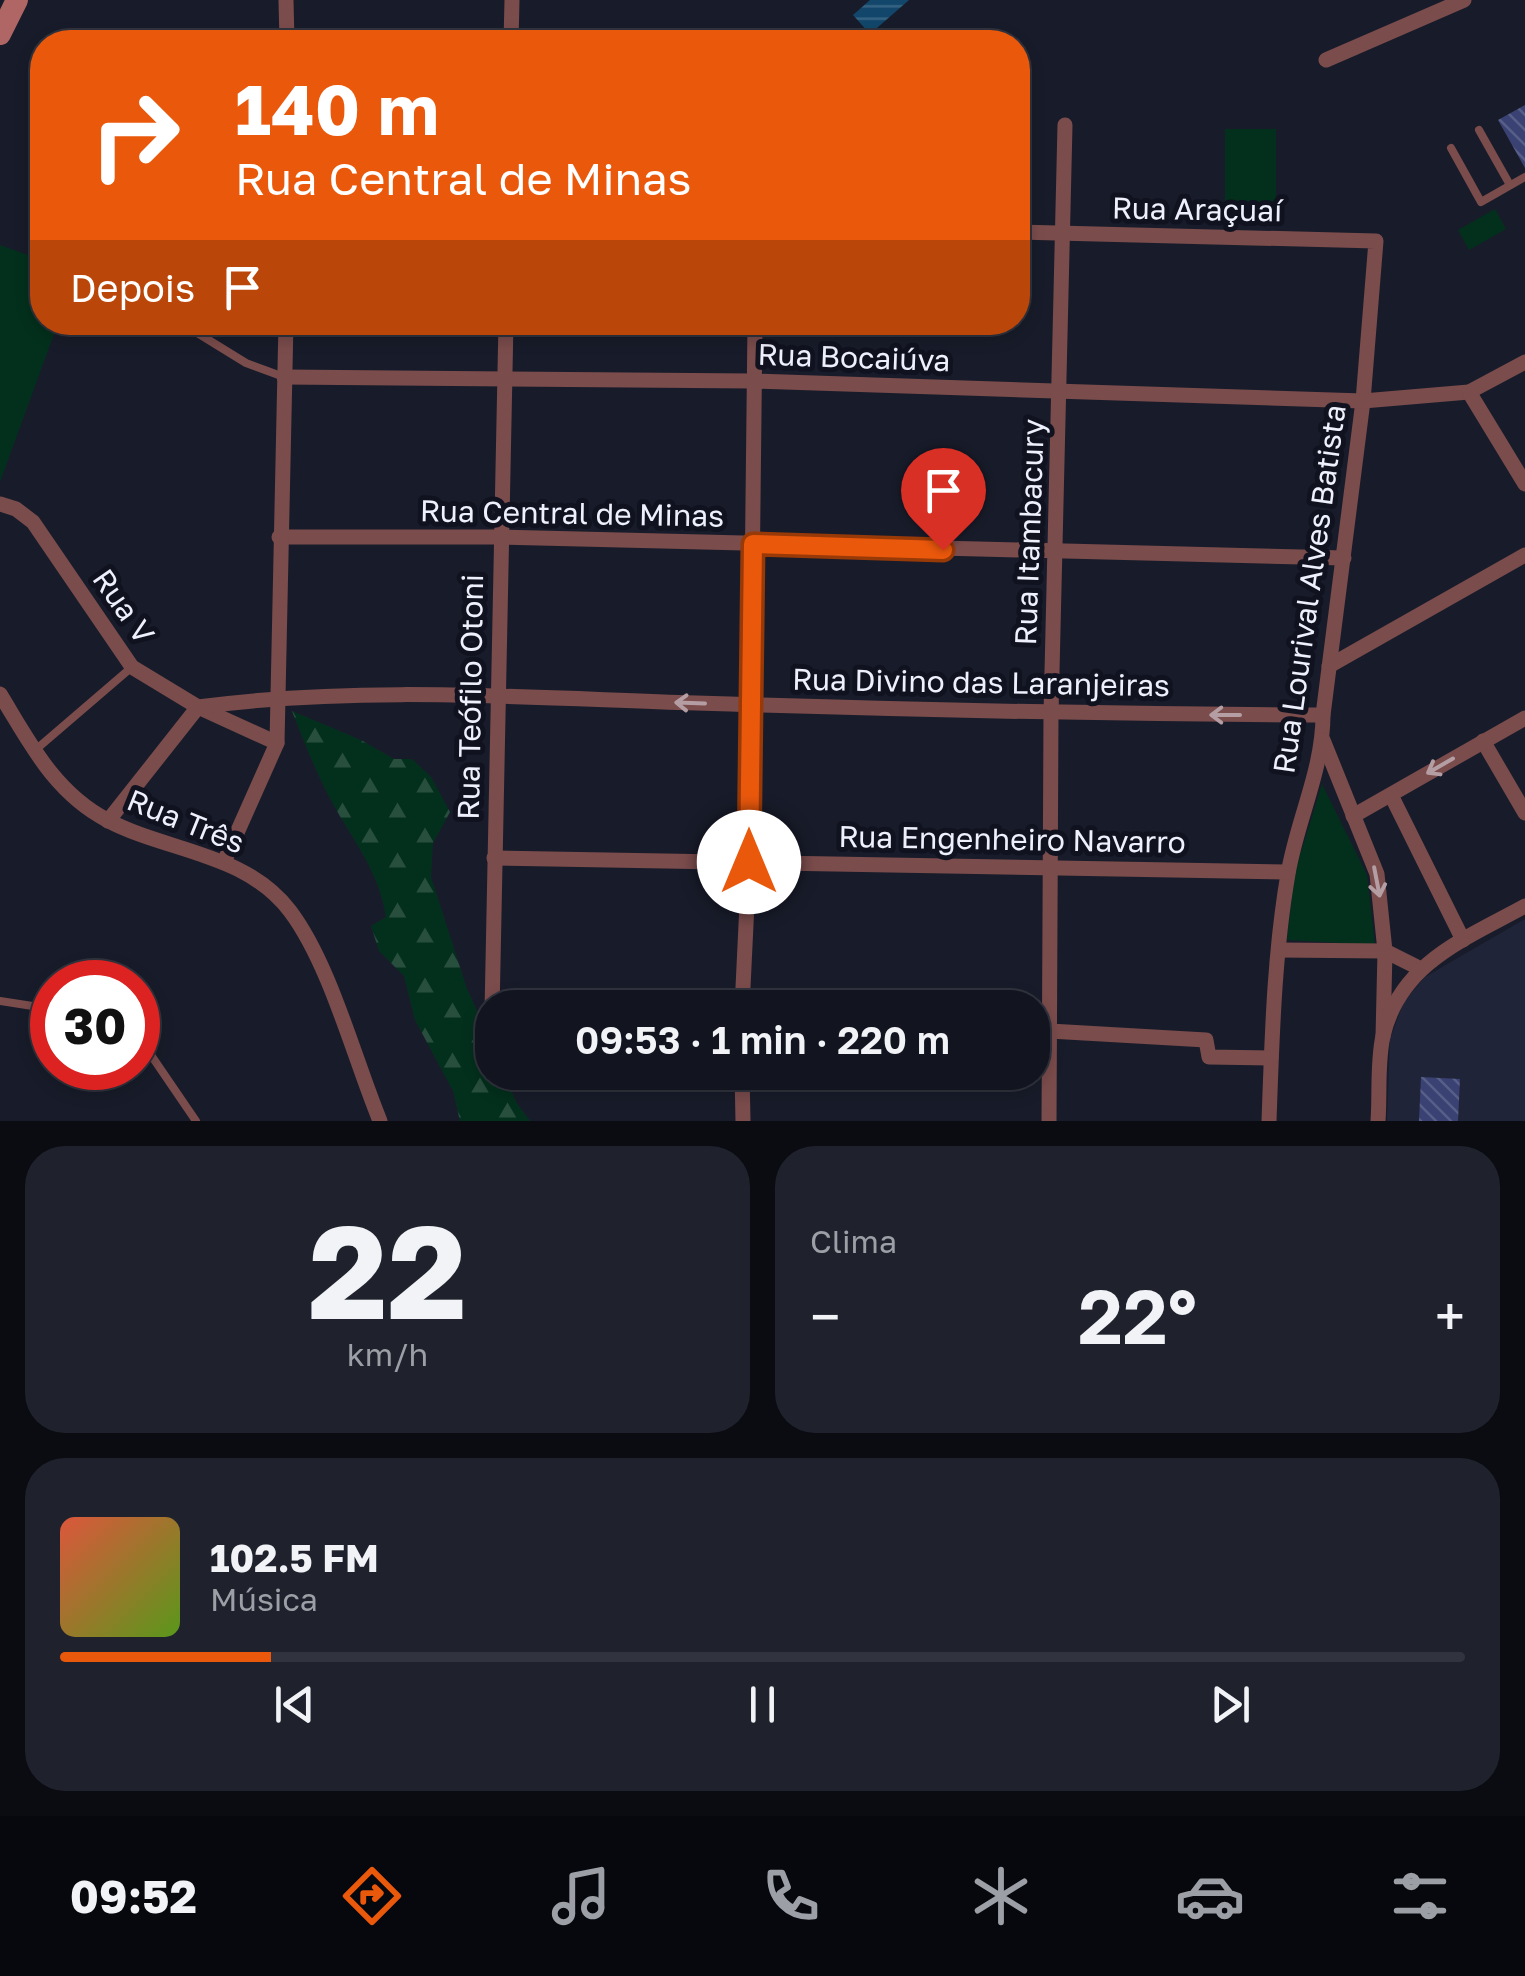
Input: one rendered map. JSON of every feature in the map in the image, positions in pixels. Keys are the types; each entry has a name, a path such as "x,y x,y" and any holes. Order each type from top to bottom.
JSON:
{"street":[{"path":"0,34 16,0"},
{"path":"286,0 287,30"},
{"path":"511,30 512,0"},
{"path":"1326,60 1445,4 1464,0"},
{"name":"Rua Itambacury","path":"1043,990 1050,868 1065,125"},
{"name":"Rua Araçuaí","path":"1030,233 1376,241"},
{"name":"Rua Lourival Alves Batista","path":"1269,1121 1288,872 1323,740 1322,715 1363,401 1376,241"},
{"path":"224,862 277,744 286,335"},
{"name":"Rua Teófilo Otoni","path":"492,990 506,335"},
{"path":"743,990 749,862 754,335"},
{"path":"1525,362 1469,392 1525,484"},
{"name":"Rua Bocaiúva","path":"284,378 752,382 1363,401 1469,392"},
{"name":"Rua V","path":"0,504 16,509 33,522 132,667 198,707 277,744"},
{"name":"Rua Central de Minas","path":"280,536 502,537 1344,558"},
{"path":"1329,666 1525,555"},
{"name":"Rua Três","path":"0,694 33,752 72,796 108,821 224,862 257,880 288,909 316,954 380,1121"},
{"name":"Rua Divino das Laranjeiras","path":"198,707 278,696 498,696 1051,714 1322,715"},
{"path":"108,821 198,707"},
{"path":"1353,816 1525,718"},
{"path":"1323,740 1377,874 1385,951 1378,1121"},
{"path":"1483,741 1525,813"},
{"path":"1391,795 1463,940"},
{"name":"Rua Engenheiro Navarro","path":"494,858 1288,872"},
{"path":"1383,1037 1398,996 1420,968 1525,906"},
{"path":"1280,950 1385,951 1420,968"},
{"path":"1050,1031 1206,1040 1208,1056 1271,1058"},
{"path":"742,1090 743,1121"},
{"name":"Rua Itambacury","path":"1046,1090 1049,1121"}],"lane":[{"path":"1479,130 1510,185"},
{"path":"1451,148 1480,202 1525,177"},
{"path":"201,335 246,363 284,378"},
{"path":"33,752 132,667"},
{"path":"0,1001 30,1005"},
{"path":"160,1068 196,1121"}],"shaded area":[{"path":"1525,919 1525,1121 1387,1121 1390,1039 1404,1001 1425,977"}],"green space":[{"path":"1225,129 1276,129 1276,211 1225,211"},
{"path":"1495,209 1506,229 1469,250 1458,230"},
{"path":"0,245 30,256 30,335 54,335 0,482"},
{"path":"292,711 361,740 394,759 412,759 431,777 450,812 433,843 431,877 475,1006 475,1090 511,1090 530,1121 460,1121 453,1091 415,1020 404,976 379,951 371,926 386,917 374,877 308,752"},
{"path":"1322,784 1367,875 1375,945 1287,940 1294,875"}],"water":[{"path":"870,0 909,0 875,30 866,30 853,15"}],"building":[{"path":"1525,105 1525,168 1498,120"},
{"path":"1421,1077 1460,1079 1458,1121 1419,1121"}],"route":[{"path":"749,862 753,544 943,550"}]}
